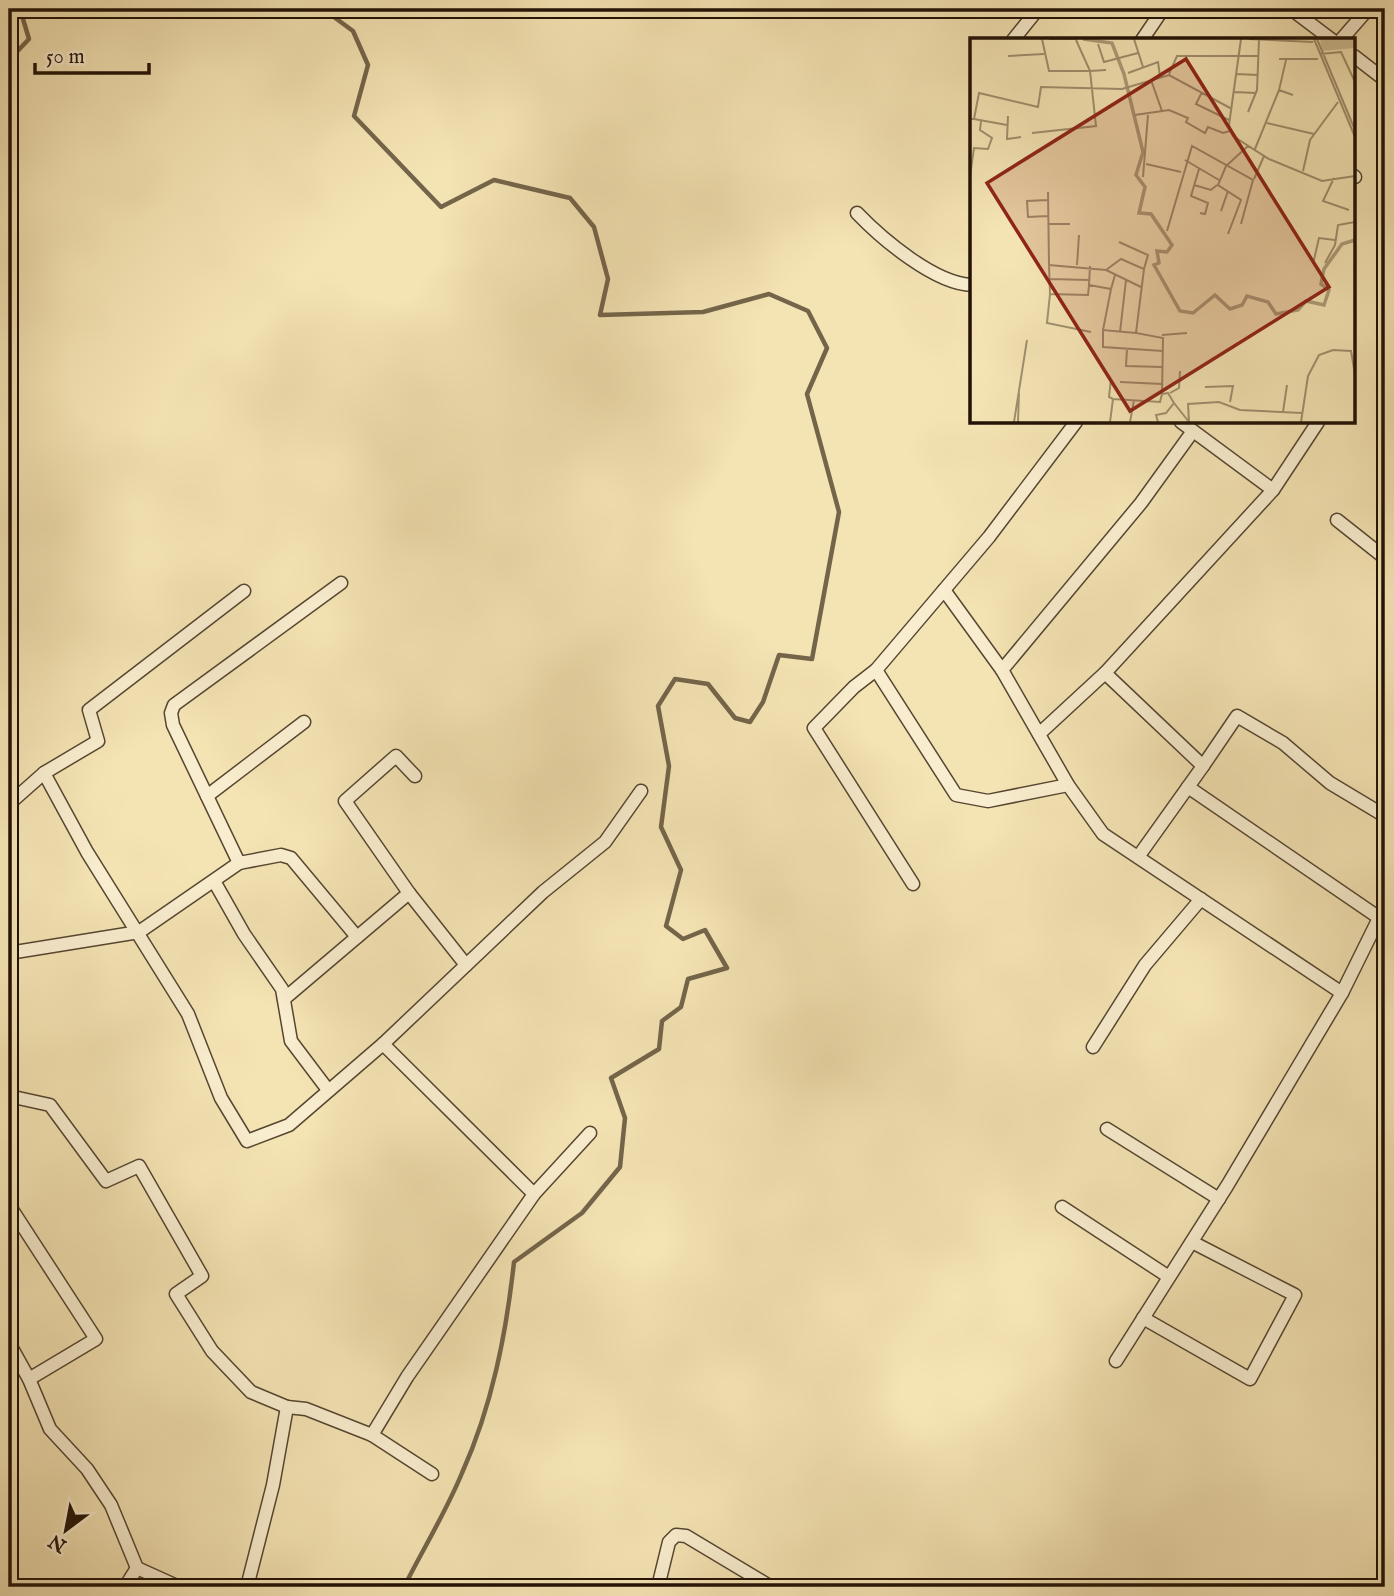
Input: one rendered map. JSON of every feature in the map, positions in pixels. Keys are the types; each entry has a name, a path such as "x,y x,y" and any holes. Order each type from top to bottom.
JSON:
{"street":[{"path":"1015,38 1038,9"},
{"path":"1145,36 1163,9"},
{"path":"1291,9 1329,38"},
{"path":"1343,38 1368,9"},
{"path":"1358,59 1385,80"},
{"path":"857,213 882,239 945,279 961,285 970,285"},
{"path":"913,884 814,728 876,670 989,537 1074,424"},
{"path":"1184,424 1273,490"},
{"path":"1039,734 1105,673 1273,490 1317,424"},
{"path":"1002,670 1141,503 1193,431"},
{"path":"1337,520 1385,558"},
{"path":"239,863 173,725 171,713 174,705 341,583"},
{"path":"944,590 1002,670 1068,785 1103,834 1342,993"},
{"path":"9,804 44,773 98,741 89,710 244,592"},
{"path":"876,670 957,795 988,801 1068,785"},
{"path":"1105,673 1203,766"},
{"path":"1138,858 1237,716 1283,743 1330,783 1385,816"},
{"path":"207,796 304,722"},
{"path":"415,776 396,755 345,801 409,893 466,965"},
{"path":"44,773 86,852 139,932 188,1014 221,1098 247,1140 289,1125 383,1044 542,892 605,842 640,791"},
{"path":"1116,1361 1219,1199 1342,993 1382,911 1188,787"},
{"path":"9,953 139,932 239,863 281,855 290,858 357,937"},
{"path":"214,881 244,934 282,989 291,1041 328,1090"},
{"path":"284,999 409,893"},
{"path":"1093,1047 1145,965 1201,900"},
{"path":"383,1044 534,1194"},
{"path":"9,1096 50,1105 106,1181 139,1166 202,1276 176,1294 212,1351 251,1392 287,1407 306,1409 372,1435 432,1474"},
{"path":"1107,1129 1219,1199"},
{"path":"372,1435 407,1377 534,1194 590,1133"},
{"path":"9,1205 96,1339 29,1378"},
{"path":"1062,1208 1169,1277"},
{"path":"1143,1318 1250,1379 1295,1295 1192,1242"},
{"path":"9,1343 29,1378 50,1429 87,1469 111,1505 137,1568 179,1587"},
{"path":"247,1587 273,1485 287,1407"},
{"path":"658,1587 669,1542 676,1535 686,1536 771,1587"},
{"path":"125,1587 137,1568"}],"waterway":[{"path":"9,60 29,39 20,9"},
{"path":"323,9 353,31 368,65 354,116 441,207 494,180 570,198 594,227 608,279 600,315 703,312 769,294 808,311 827,348 807,394 839,512 812,659 779,655 763,702 750,722 735,718 708,684 675,679 658,706 669,766 661,827 681,870 666,926 683,939 705,930 727,968 688,979 681,1007 662,1021 659,1049 611,1078 625,1118 620,1167 582,1213 514,1262 502,1343 482,1422 456,1488 404,1587"}]}
